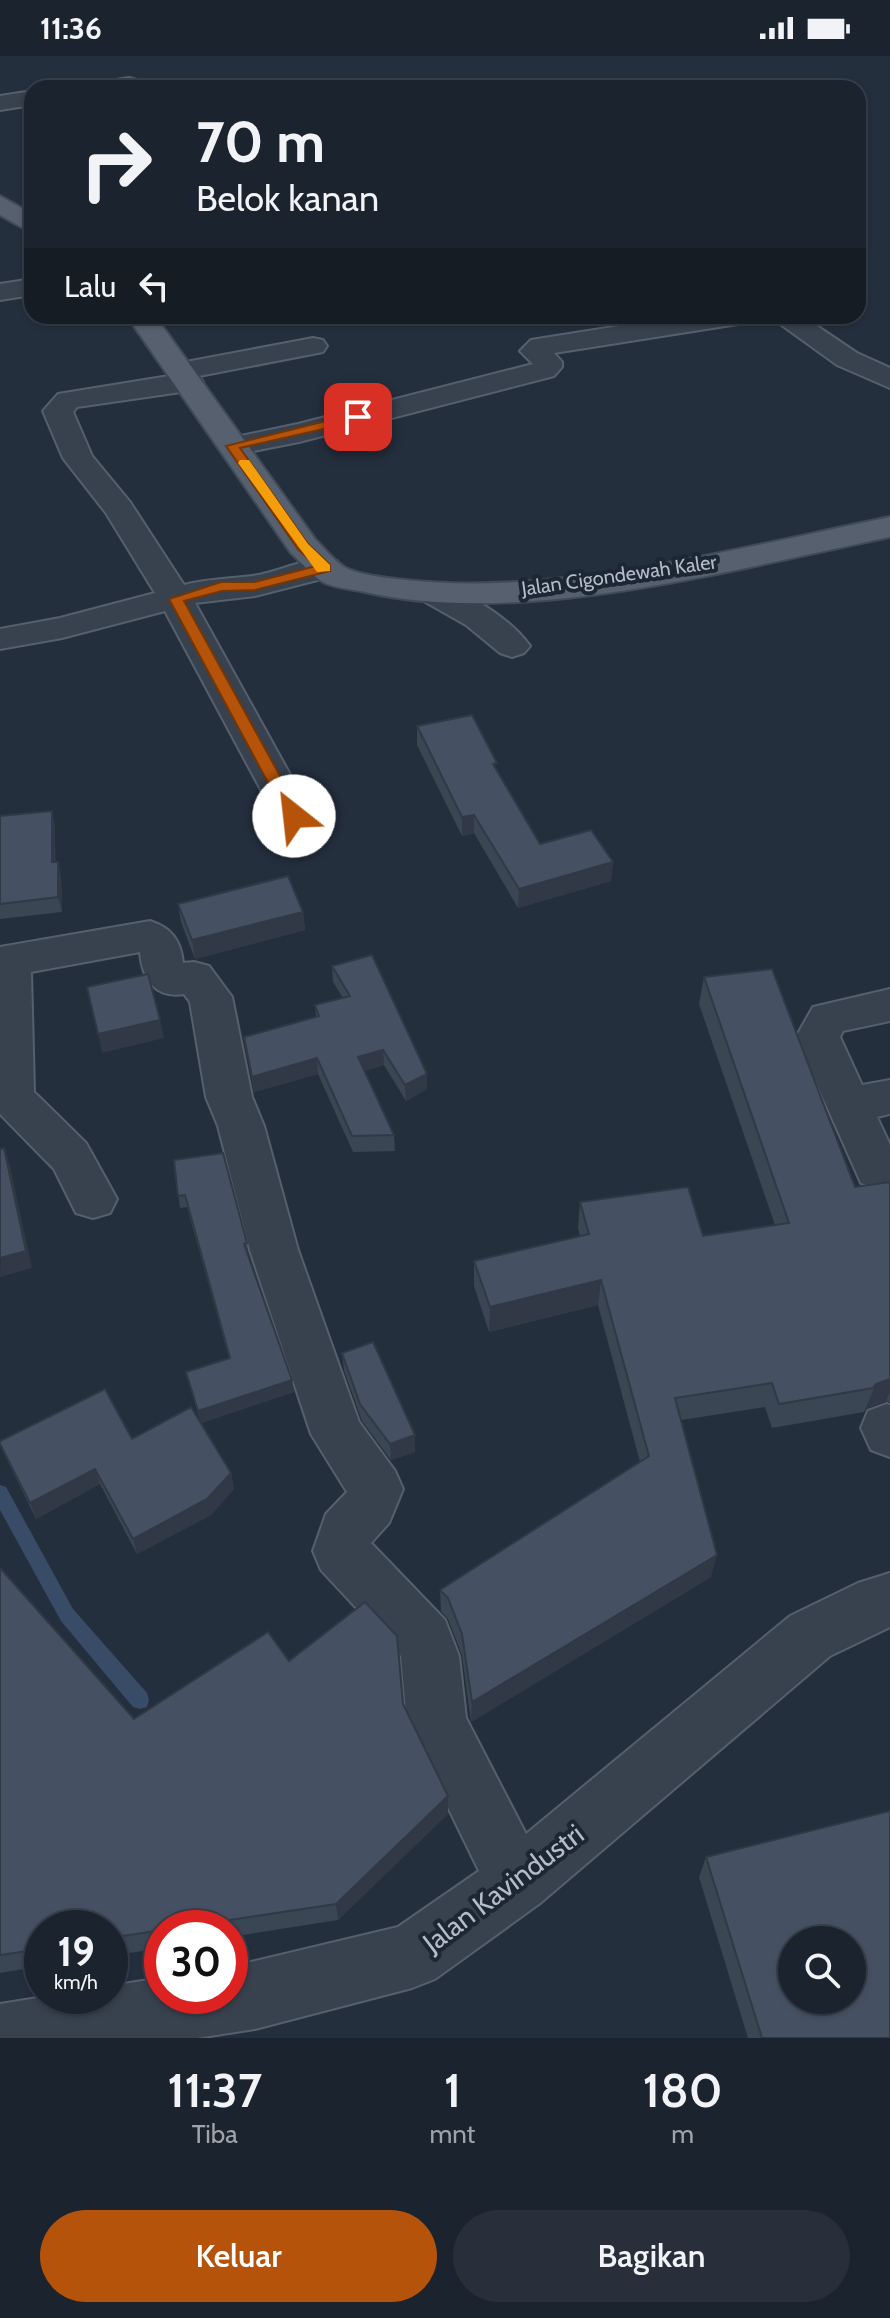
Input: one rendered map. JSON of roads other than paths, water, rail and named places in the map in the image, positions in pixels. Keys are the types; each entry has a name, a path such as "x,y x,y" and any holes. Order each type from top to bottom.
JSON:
{"main road":[{"path":"0,204 24,220"},
{"name":"Jalan Cigondewah Kaler","path":"147,324 303,546 325,568 348,579 434,593 546,589 669,572 890,527"}],"street":[{"path":"0,103 24,99"},
{"path":"0,292 24,288"},
{"path":"233,446 299,433 544,370 548,362 534,351 541,346 685,324"},
{"path":"795,324 847,359 890,379"},
{"path":"294,816 176,599 119,509 78,458 58,411 68,400 184,377 313,346"},
{"path":"0,639 62,628 221,587 255,586 325,568"},
{"path":"434,593 478,618 512,646"},
{"path":"93,1199 70,1156 12,1098 5,961 150,936 161,948 163,972 175,980 194,977 211,997 229,1097 241,1126 274,1250 307,1350 337,1434 376,1489 375,1499 344,1533 341,1551 425,1640 430,1656 437,1723 517,1882"},
{"path":"890,1005 828,1018 818,1037 869,1101 878,1170 890,1173"},
{"name":"Jalan Kavindustri","path":"0,2037 255,1996 412,1956 517,1882 810,1636 878,1602 890,1600"}],"waterway":[{"path":"0,1493 67,1615 140,1700"}]}
